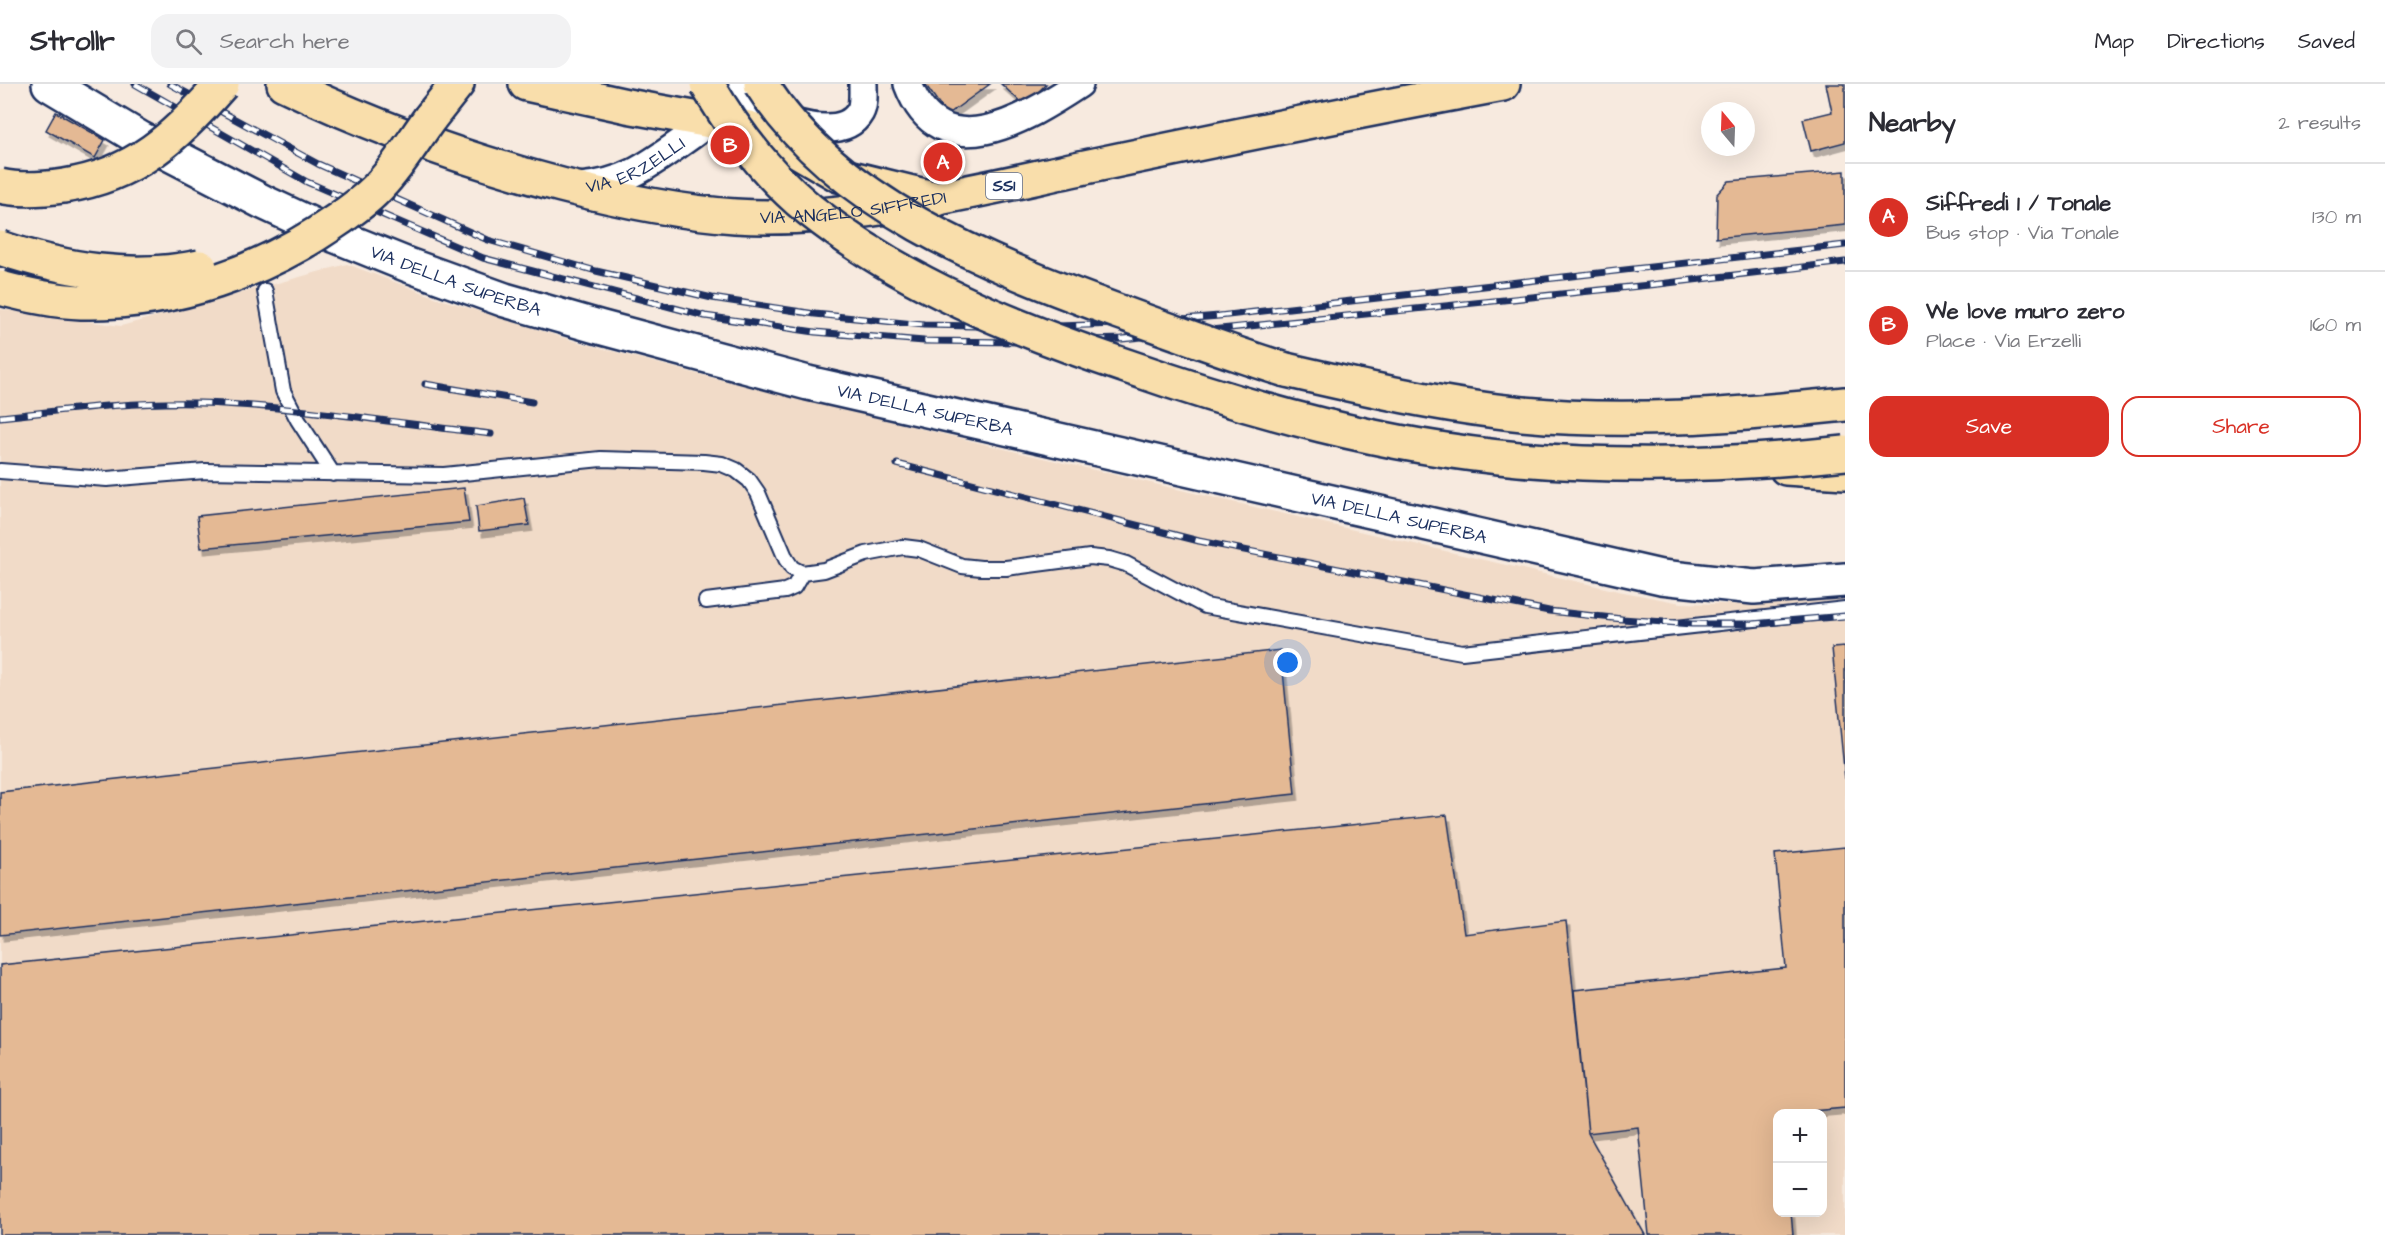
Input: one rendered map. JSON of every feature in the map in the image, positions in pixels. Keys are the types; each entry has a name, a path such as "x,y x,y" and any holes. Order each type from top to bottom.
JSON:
{"main road":[{"path":"0,186 32,190 54,188 108,176 129,167 170,139 207,96 222,84"},
{"name":"VIA ANGELO SIFFREDI","path":"284,84 335,109 441,149 573,188 676,211 736,216 790,216 936,199 1503,84"},
{"path":"0,288 46,298 79,302 111,301 177,292 247,270 317,234 353,209 381,184 457,84"},
{"path":"526,84 627,106 724,97"},
{"path":"761,84 808,144 855,182 897,211 953,242 1059,290 1203,344 1286,370 1435,402 1523,414 1629,419 1730,415 1845,404"},
{"path":"724,97 749,128 774,136 839,175 936,199"},
{"path":"724,97 726,117 765,167 807,207 853,242 910,277 966,304 1088,353 1276,414 1429,446 1518,459 1630,465 1716,463 1845,453"},
{"path":"0,248 46,262 104,273 183,271 214,264 276,239 305,220 342,194 430,118"},
{"path":"1716,463 1845,472"}],"street":[{"name":"VIA DELLA SUPERBA","path":"49,84 141,139 263,202 336,236 505,300 610,330 808,383 1661,577 1754,587 1845,580"},
{"path":"776,84 786,123 801,153"},
{"path":"724,97 786,123 828,127 849,123 860,112 863,84"},
{"path":"908,84 915,103 927,118 948,130 973,132 998,127 1041,108 1079,84"},
{"name":"VIA ERZELLI","path":"573,188 596,186 645,169 724,97"}],"lane":[{"path":"265,291 283,391 298,420 333,474"},
{"path":"0,471 107,479 205,471 444,475 601,459 668,459 722,464 736,470 758,493 786,559 792,568 802,573 824,570 876,552 903,547 919,549 962,566 981,568 1006,568 1090,557 1109,559 1126,564 1205,606 1462,652 1845,609"},
{"path":"706,601 785,591 794,587 802,573"}],"shaded area":[{"path":"347,264 440,299 574,341 705,376 1021,453 1618,591 1681,603 1756,605 1845,594 1845,1235 0,1235 0,309 121,326"}],"building":[{"path":"925,84 990,84 947,115"},
{"path":"1001,84 1046,84 1025,106"},
{"path":"1826,84 1845,84 1845,142 1811,151 1803,119 1832,112"},
{"path":"56,112 105,140 95,158 46,130"},
{"path":"1845,171 1845,225 1716,238 1717,194 1729,181"},
{"path":"464,488 469,522 201,548 197,516"},
{"path":"524,498 529,525 479,531 476,506"},
{"path":"1845,647 1845,779 1832,648"},
{"path":"1281,650 1295,794 0,935 0,792"},
{"path":"1447,815 1464,934 1566,921 1588,1133 1645,1235 0,1235 0,965"},
{"path":"1845,847 1845,1108 1773,1109 1773,1217 1791,1217 1793,1235 1649,1235 1638,1127 1588,1133 1574,990 1786,968 1775,854"}],"railway":[{"path":"135,84 307,182 483,258 705,316 815,332 924,341 1024,342 1122,339 1659,284 1845,262"},
{"path":"170,84 318,164 488,240 596,271 712,298 815,314 924,325 1025,327 1120,324 1219,316 1845,245"},
{"path":"425,384 532,402"},
{"path":"0,417 125,405 200,403 310,411 491,434"},
{"path":"897,464 1199,541 1549,611 1692,624 1752,624 1845,616"}],"place":[{"name":"We love muro zero","path":"730,145"},
{"name":"Siffredi 1 / Tonale","path":"943,162"}]}
